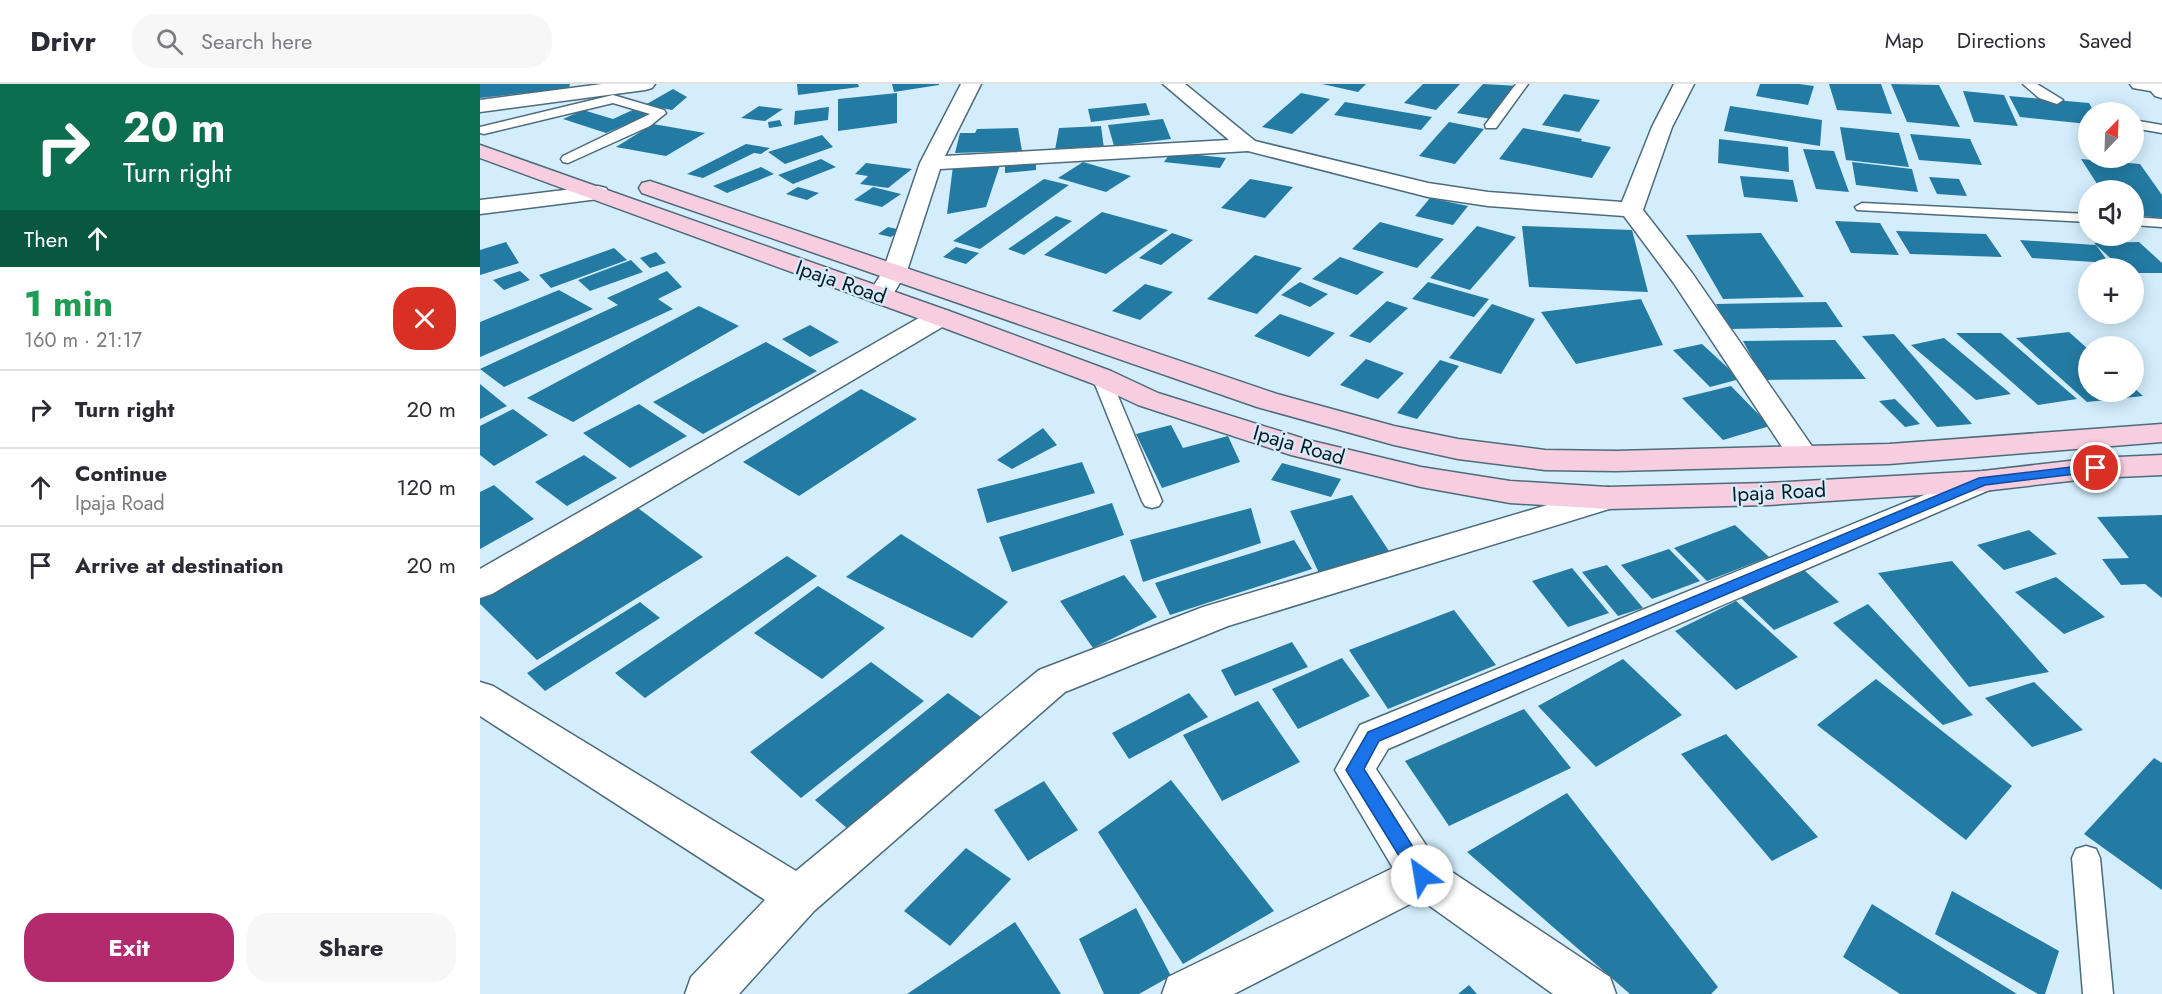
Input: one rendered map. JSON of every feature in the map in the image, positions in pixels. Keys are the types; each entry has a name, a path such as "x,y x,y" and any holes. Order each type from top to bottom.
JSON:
{"main road":[{"name":"Ipaja Road","path":"481,129 785,237 895,271 1185,374 1335,420 1446,447 1525,459 1600,461 1892,453 2081,437 2162,433"},
{"name":"Ipaja Road","path":"481,129 598,193 1101,377 1148,399 1302,448 1421,477 1510,492 1608,498 1768,494 1983,481 2096,468 2162,465"}],"street":[{"path":"481,129 645,84"},
{"path":"880,296 895,271 931,164 971,84"},
{"path":"1173,84 1248,145"},
{"path":"1631,210 1662,127 1684,84"},
{"path":"931,164 1248,145 1428,190 1488,199 1631,210 1683,278 1803,456"},
{"path":"480,207 598,193"},
{"path":"480,585 940,317"},
{"path":"1593,994 1422,876 1355,770 1374,737 1983,481"},
{"path":"708,994 798,896 1052,681 1216,616 1608,498"},
{"path":"480,697 798,896"},
{"path":"1185,994 1422,876"}],"lane":[{"path":"1491,125 1522,84"},
{"path":"2030,84 2043,95 2057,100"},
{"path":"481,129 613,99 660,113 645,123 568,159"},
{"path":"2144,126 2162,129"},
{"path":"1862,207 2078,218"},
{"path":"2144,222 2162,223"},
{"path":"1101,377 1152,501"},
{"path":"2086,858 2098,994"}],"building":[{"path":"480,84 570,84 569,88 480,98"},
{"path":"797,84 858,84 859,87 798,95"},
{"path":"892,84 939,84 939,85 894,92"},
{"path":"1322,84 1366,84 1358,92"},
{"path":"1423,84 1460,84 1436,110 1404,103"},
{"path":"1483,84 1519,86 1491,119 1457,113"},
{"path":"1760,84 1814,86 1808,105 1756,96"},
{"path":"1829,84 1881,84 1892,114 1837,110"},
{"path":"1891,84 1939,85 1960,127 1907,122"},
{"path":"673,89 687,97 672,110 645,105"},
{"path":"1963,91 2004,95 2018,126 1974,122"},
{"path":"897,93 897,123 838,131 838,99"},
{"path":"1301,93 1330,99 1292,134 1262,127"},
{"path":"1564,94 1600,100 1579,132 1542,125"},
{"path":"2009,96 2078,102 2078,123 2020,117"},
{"path":"1345,102 1432,117 1421,130 1334,115"},
{"path":"1146,103 1150,115 1091,122 1088,109"},
{"path":"759,106 783,109 765,121 741,118"},
{"path":"1730,106 1822,120 1820,146 1724,131"},
{"path":"829,107 828,120 794,125 795,111"},
{"path":"637,108 654,113 606,133 563,119 583,110 613,119"},
{"path":"1163,119 1171,139 1114,146 1108,125"},
{"path":"780,120 782,126 769,128 768,122"},
{"path":"1449,122 1484,129 1455,164 1419,156"},
{"path":"653,124 705,133 666,156 616,147"},
{"path":"1101,126 1104,149 1055,150 1059,128"},
{"path":"1840,127 1899,133 1909,167 1846,160"},
{"path":"1018,128 1022,151 955,153 960,133 975,133 977,129"},
{"path":"1523,128 1611,147 1592,178 1499,159"},
{"path":"1910,134 1970,139 1982,165 1919,160"},
{"path":"822,135 833,147 785,164 768,152"},
{"path":"1719,139 1788,147 1789,172 1718,163"},
{"path":"746,144 770,148 761,154 754,153 703,178 687,174"},
{"path":"1803,149 1834,151 1849,192 1816,189"},
{"path":"1171,152 1226,158 1220,168 1164,162"},
{"path":"821,159 836,167 793,184 778,175"},
{"path":"1036,161 1036,170 1005,173 1005,164"},
{"path":"1083,162 1131,176 1106,192 1058,178"},
{"path":"1852,162 1912,169 1918,192 1856,185"},
{"path":"866,163 912,169 888,188 860,184 868,176 855,174"},
{"path":"1000,165 986,207 947,214 953,166"},
{"path":"761,167 774,174 727,193 713,186"},
{"path":"2087,168 2143,168 2162,195 2162,218 2144,216 2144,180 2095,180"},
{"path":"1740,176 1793,180 1798,202 1744,197"},
{"path":"1929,177 1959,179 1967,196 1937,194"},
{"path":"1044,179 1069,185 980,249 953,241"},
{"path":"1250,179 1293,187 1265,218 1221,208"},
{"path":"798,187 819,193 807,200 786,194"},
{"path":"873,187 901,194 882,207 854,200"},
{"path":"1430,198 1468,206 1453,225 1415,216"},
{"path":"1102,212 1168,230 1106,274 1044,255"},
{"path":"1056,216 1072,221 1024,255 1008,249"},
{"path":"1835,221 1880,223 1899,255 1851,253"},
{"path":"1380,222 1444,239 1417,268 1352,249"},
{"path":"1477,226 1516,237 1470,290 1430,278"},
{"path":"1522,226 1632,230 1648,292 1529,287"},
{"path":"888,227 901,230 891,237 878,234"},
{"path":"1896,231 1986,234 2002,257 1910,254"},
{"path":"1172,233 1193,240 1161,265 1139,258"},
{"path":"1761,233 1804,297 1723,299 1686,235"},
{"path":"2020,240 2097,246 2105,258 2078,258 2078,261 2032,258"},
{"path":"506,242 519,263 480,275 480,250"},
{"path":"2097,246 2143,246 2162,263 2162,273 2144,273 2144,258 2110,258"},
{"path":"956,247 979,253 966,264 943,257"},
{"path":"614,248 627,260 551,288 539,275"},
{"path":"656,252 666,263 650,268 640,258"},
{"path":"1255,255 1302,268 1257,314 1207,299"},
{"path":"1340,257 1384,272 1357,295 1312,279"},
{"path":"631,260 643,272 590,291 578,280"},
{"path":"520,271 530,280 504,290 493,280"},
{"path":"667,271 682,287 658,299 673,309 504,387 480,369 618,305 607,298"},
{"path":"1300,282 1328,294 1310,307 1281,295"},
{"path":"1428,282 1489,299 1474,317 1412,299"},
{"path":"1145,284 1173,292 1140,320 1112,311"},
{"path":"559,290 593,309 480,357 480,322"},
{"path":"1641,299 1663,345 1576,364 1541,312"},
{"path":"1387,301 1408,308 1370,343 1349,336"},
{"path":"1826,302 1843,327 1729,329 1716,304"},
{"path":"1492,304 1535,319 1501,374 1449,358"},
{"path":"699,306 739,326 573,422 527,398"},
{"path":"1280,314 1335,333 1309,357 1254,336"},
{"path":"810,325 839,342 810,357 782,339"},
{"path":"2069,332 2078,340 2078,394 2016,338"},
{"path":"1956,333 2001,333 2077,399 2038,405"},
{"path":"1894,334 1972,424 1937,427 1862,336"},
{"path":"1944,338 2011,394 1976,400 1911,345"},
{"path":"1835,340 1866,379 1764,380 1743,341"},
{"path":"766,342 817,371 703,434 653,402"},
{"path":"1702,344 1740,379 1710,387 1673,350"},
{"path":"1366,359 1404,373 1378,399 1340,385"},
{"path":"1440,360 1459,366 1417,419 1397,413"},
{"path":"480,384 507,406 480,419"},
{"path":"1731,386 1770,426 1723,440 1682,398"},
{"path":"861,389 917,419 799,496 743,462"},
{"path":"1895,399 1920,424 1905,427 1879,401"},
{"path":"639,404 687,436 630,468 583,433"},
{"path":"513,409 548,435 494,466 480,455 480,426"},
{"path":"1171,425 1183,448 1228,436 1240,462 1162,488 1136,434"},
{"path":"1043,428 1057,445 1012,469 997,460"},
{"path":"584,455 617,478 567,506 535,482"},
{"path":"1082,462 1095,493 987,523 977,489"},
{"path":"1282,463 1341,479 1331,497 1271,480"},
{"path":"494,485 534,519 480,549 480,492"},
{"path":"1352,495 1389,551 1319,573 1290,511"},
{"path":"1112,503 1124,535 1012,572 999,537"},
{"path":"638,508 703,557 537,660 480,604 480,598"},
{"path":"1251,508 1261,543 1143,582 1130,540"},
{"path":"2162,515 2162,598 2145,584 2121,585 2102,559 2129,558 2097,517"},
{"path":"1735,525 1769,557 1707,581 1674,548"},
{"path":"2029,530 2057,554 2004,570 1977,545"},
{"path":"901,534 1008,602 972,638 846,577"},
{"path":"1294,540 1312,569 1170,615 1155,583"},
{"path":"1669,549 1700,581 1652,599 1621,565"},
{"path":"787,556 817,576 645,698 615,673"},
{"path":"1952,561 2049,672 1969,687 1878,573"},
{"path":"1607,565 1643,608 1618,616 1582,572"},
{"path":"1572,568 1609,613 1568,627 1532,581"},
{"path":"1804,570 1839,602 1774,630 1740,597"},
{"path":"1124,575 1157,617 1093,648 1060,601"},
{"path":"2056,577 2105,617 2064,634 2015,592"},
{"path":"818,586 885,628 822,679 754,633"},
{"path":"1736,601 1798,657 1736,690 1675,631"},
{"path":"640,602 660,618 545,691 527,673"},
{"path":"1868,604 1973,715 1943,725 1833,623"},
{"path":"1454,610 1496,665 1388,709 1349,650"},
{"path":"1292,642 1308,667 1235,696 1221,670"},
{"path":"1342,658 1370,696 1298,729 1272,689"},
{"path":"1623,659 1682,715 1596,767 1538,706"},
{"path":"871,662 924,701 801,798 750,752"},
{"path":"1876,679 2012,786 1966,840 1817,725"},
{"path":"2034,682 2083,730 2032,747 1985,698"},
{"path":"948,693 981,717 848,829 815,800"},
{"path":"1189,693 1208,717 1129,759 1112,733"},
{"path":"1258,701 1300,762 1222,801 1183,735"},
{"path":"1524,709 1571,768 1449,826 1405,761"},
{"path":"1726,734 1818,837 1772,861 1681,754"},
{"path":"2154,758 2162,763 2162,890 2084,834"},
{"path":"1171,780 1274,911 1183,964 1098,832"},
{"path":"1044,781 1078,830 1028,861 994,810"},
{"path":"1567,793 1718,987 1711,994 1630,994 1467,852"},
{"path":"966,848 1011,879 950,946 904,911"},
{"path":"1952,891 2059,951 2045,994 2038,994 1935,934"},
{"path":"1872,904 2017,994 1900,994 1843,957"},
{"path":"1136,908 1171,976 1139,994 1104,994 1079,939"},
{"path":"1015,922 1061,994 907,994"},
{"path":"1469,985 1477,994 1458,994"}],"route":[{"path":"1422,876 1355,770 1374,737 1983,481 2096,468"}]}
